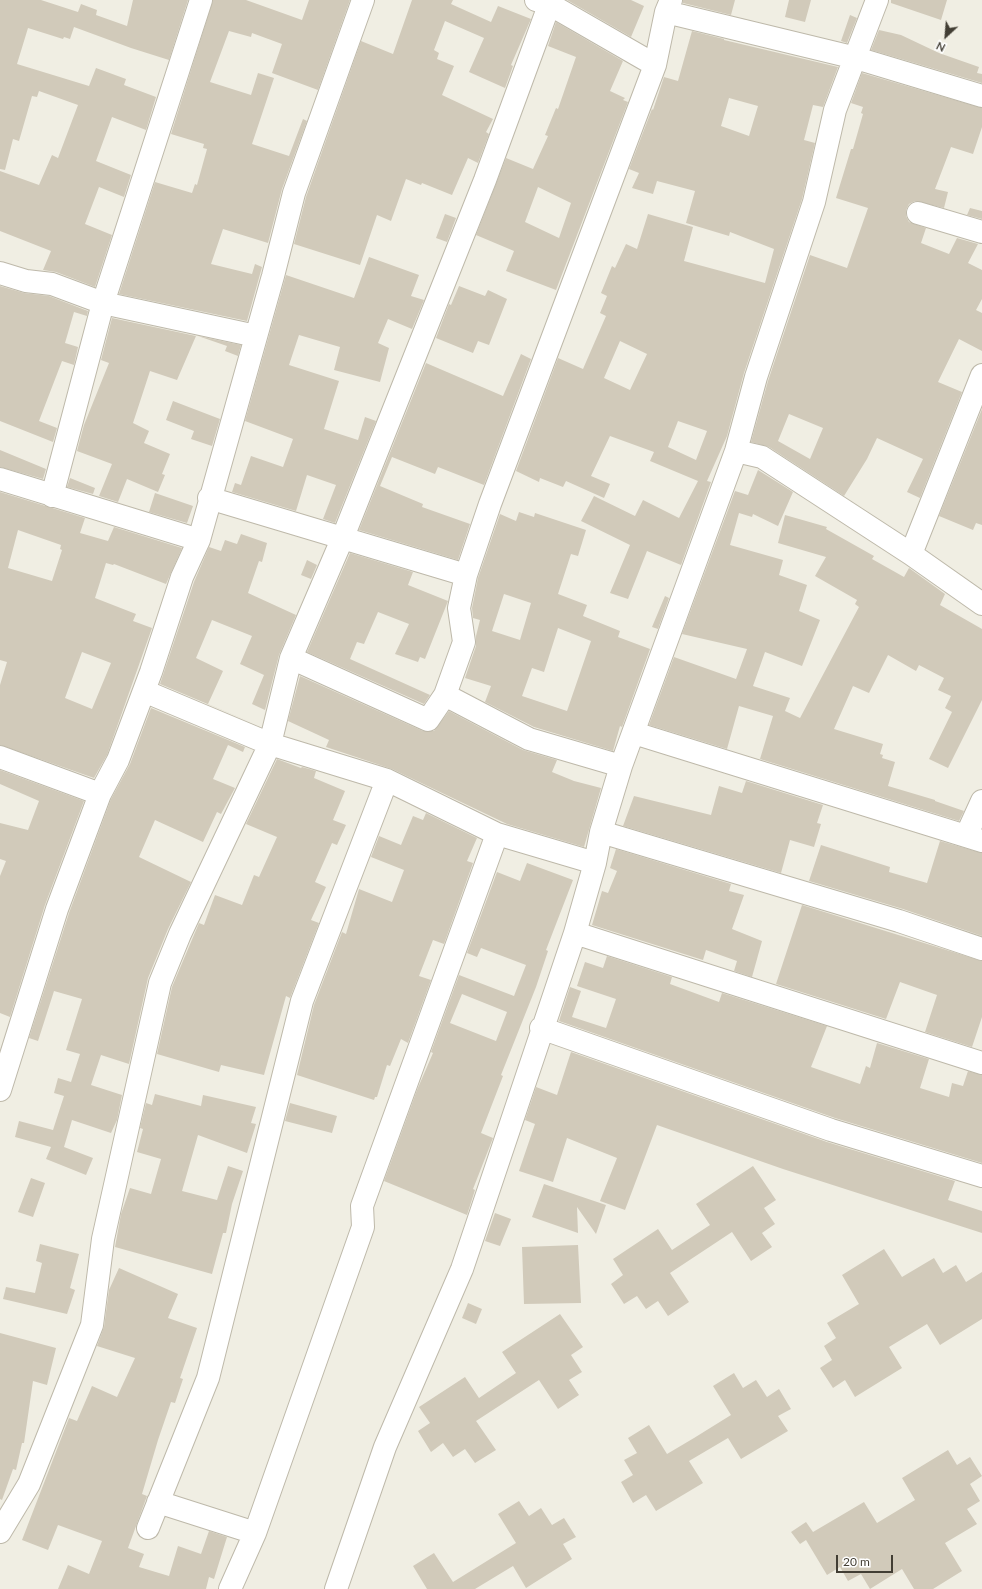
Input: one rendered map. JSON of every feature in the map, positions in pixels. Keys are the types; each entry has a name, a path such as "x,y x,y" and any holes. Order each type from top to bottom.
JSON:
{"street":[{"path":"52,496 103,303 201,0"},
{"path":"0,1090 57,909 100,794 118,760 144,691 182,577 199,540 209,498 222,460 294,193 363,0"},
{"path":"336,1589 386,1447 462,1269 541,1028 575,933 595,863 601,832 621,766 736,451 756,377 814,202 835,110 877,0"},
{"path":"1,1528 29,1484 92,1324 102,1239 160,983 180,934 270,744 291,658 343,537 484,180 545,2 655,65"},
{"path":"291,658 428,720 445,695 464,642 459,608 466,576 490,504 655,65 668,6 856,58 982,96"},
{"path":"918,213 982,232"},
{"path":"0,273 26,281 52,284 103,303 256,336"},
{"path":"911,554 982,375"},
{"path":"736,451 762,457 911,554 982,604"},
{"path":"0,479 199,540"},
{"path":"209,498 343,537 466,576"},
{"path":"144,691 270,744 387,780 497,834 595,863"},
{"path":"445,695 529,739 621,766"},
{"path":"634,732 974,838 982,801"},
{"path":"0,757 100,794"},
{"path":"148,1528 208,1378 302,1001 387,780"},
{"path":"601,832 899,921 982,949"},
{"path":"230,1589 255,1533 363,1227 362,1206 497,834"},
{"path":"575,933 982,1063"},
{"path":"541,1028 831,1130 982,1176"},
{"path":"158,1502 255,1533"}],"building":[{"path":"0,0 41,0 78,12 81,4 97,10 96,15 127,26 133,0 188,0 169,60 74,27 70,39 64,37 63,39 28,28 17,64 89,86 96,68 126,79 124,85 156,97 146,130 112,117 96,161 131,175 124,197 99,187 85,224 112,235 95,287 56,272 43,270 51,251 0,231 0,171 39,185 52,155 58,158 78,105 39,91 37,97 32,96 19,141 13,139 5,170 0,169"},
{"path":"213,0 246,0 302,20 309,0 350,0 318,90 272,73 282,44 252,33 251,37 229,31 210,82 251,95 258,73 274,78 252,144 289,156 303,119 307,121 282,189 268,243 223,229 211,264 252,274 255,264 262,267 247,321 119,294 155,182 192,193 195,184 197,185 207,149 203,148 204,144 171,134"},
{"path":"412,0 453,0 451,4 491,22 498,6 531,19 511,65 513,66 505,88 469,72 484,38 445,21 434,50 439,53 437,59 454,66 442,95 493,119 486,132 489,134 478,163 468,158 452,195 422,183 421,185 406,179 391,221 377,215 360,265 294,244 306,197 361,41 393,54"},
{"path":"567,0 631,0 644,6 631,37"},
{"path":"683,0 735,0 731,15 683,3"},
{"path":"789,0 811,0 805,22 785,17"},
{"path":"891,0 947,0 941,20 891,3"},
{"path":"850,15 857,18 847,43 841,41"},
{"path":"556,22 623,61 610,91 625,98 623,100 628,102 556,290 506,271 514,251 476,235 506,158 533,169 548,136 545,135 556,108 558,109 576,57 548,46","holes":["538,187 571,203 559,238 525,222"]},
{"path":"879,30 901,35 939,53 979,67 977,73 982,74 982,83 871,50"},
{"path":"692,31 838,67 823,107 813,105 804,140 815,143 802,199 744,373 727,436 707,481 711,482 681,565 647,551 628,599 610,593 630,545 581,521 594,496 635,516 643,500 679,518 698,481 650,461 654,452 610,436 591,476 610,484 604,498 566,481 563,487 540,478 539,482 516,471 558,358 583,369 606,316 600,313 607,296 601,293 612,266 615,268 626,244 637,249 648,214 693,227 684,261 765,283 774,249 730,232 729,236 686,223 695,191 657,181 653,194 632,188 639,173 629,169 652,109 653,110 664,77 678,81","holes":["729,98 758,106 749,136 721,126","620,341 647,354 630,390 604,378","678,421 707,431 696,460 668,447"]},
{"path":"862,73 982,108 982,127 973,154 951,147 935,189 948,192 944,208 915,201 909,204 906,210 906,216 909,222 926,228 921,243 949,254 957,238 978,244 968,263 982,270 982,299 976,310 982,313 982,351 959,339 938,382 962,392 920,498 907,492 923,459 877,438 867,459 844,496 769,447 751,442 768,381 810,255 847,268 868,208 836,198 863,114 861,113 863,107 851,103","holes":["789,414 823,428 810,459 778,441"]},
{"path":"970,208 982,211 982,219 967,215"},
{"path":"445,214 456,218 447,242 436,238"},
{"path":"369,257 419,275 411,296 424,300 412,329 388,319 378,343 389,348 380,382 334,370 340,347 299,335 289,365 339,381 324,429 358,440 365,417 376,421 335,523 323,519 336,485 307,475 296,511 232,492 235,483 241,485 251,456 283,467 293,439 245,421 286,275 354,298"},
{"path":"0,286 24,293 49,296 88,311 87,316 74,312 65,343 78,347 74,365 62,361 39,421 57,428 53,442 0,421"},
{"path":"459,286 485,296 488,290 507,299 489,345 478,341 473,353 436,338 449,304 451,305"},
{"path":"112,318 196,336 177,380 150,371 133,423 149,431 144,443 170,454 162,474 165,475 158,492 127,479 118,502 99,496 112,464 77,451 84,425 109,363 101,360"},
{"path":"198,336 241,345 238,356 225,351 227,346"},
{"path":"521,354 531,359 484,485 438,467 435,474 392,457 380,486 423,504 422,507 470,524 458,560 359,530 426,363 503,396"},
{"path":"173,401 220,419 212,446 191,439 194,431 166,420"},
{"path":"982,409 982,525 976,523 973,530 939,516"},
{"path":"0,450 46,469 43,479 0,467"},
{"path":"758,470 793,492 778,526 753,514 752,517 739,513 730,545 783,560 779,575 807,585 799,611 820,620 802,666 765,652 753,686 790,698 785,711 800,718 859,607 855,604 857,600 815,576 826,557 778,543 785,515 827,527 826,529 874,556 872,559 904,577 909,568 945,594 940,605 982,629 982,700 948,768 929,759 952,712 945,708 951,696 938,690 944,678 919,665 916,671 888,655 869,693 853,686 834,729 883,744 880,754 883,755 882,758 895,762 888,786 935,800 964,811 959,821 760,759 773,716 739,706 727,749 649,725 674,657 736,679 747,649 682,634 735,491 748,495"},
{"path":"70,478 95,488 93,494 67,487"},
{"path":"0,492 85,518 80,533 108,541 114,527 182,548 166,584 114,564 106,563 95,598 136,614 133,621 152,628 107,755 94,778 0,745 0,685 7,662 0,660","holes":["18,530 61,545 60,549 62,550 52,581 8,568","82,652 111,663 92,709 65,698"]},
{"path":"155,493 193,506 187,523 149,512"},
{"path":"519,512 534,517 535,513 586,530 578,556 571,554 558,594 587,605 583,616 620,631 618,637 650,649 622,727 620,726 613,751 534,727 485,702 491,686 465,678 476,646 476,636 480,620 473,618 472,608 478,578 500,514 516,521","holes":["504,594 531,603 520,640 492,631","558,628 591,641 567,711 522,696 532,668 544,672"]},
{"path":"241,534 267,543 262,562 259,561 248,593 296,615 279,655 265,710 252,704 264,675 240,664 252,636 212,620 196,658 223,671 208,704 255,724 160,684 194,582 209,547 221,551 225,540 237,544"},
{"path":"350,553 413,572 408,585 448,601 425,659 420,657 418,662 395,654 409,624 378,612 364,644 357,642 350,659 430,695 424,704 307,652"},
{"path":"307,560 317,565 311,579 301,575"},
{"path":"665,596 669,598 658,629 652,627"},
{"path":"300,676 423,731 434,731 449,711 523,750 557,760 552,772 574,781 601,788 584,847 507,824 392,769 326,747 329,740 288,721"},
{"path":"151,708 245,747 243,752 228,745 213,779 235,788 221,814 217,812 203,842 155,820 139,857 191,882 168,929 148,978 129,1064 101,1055 91,1085 122,1095 117,1120 111,1133 72,1120 64,1147 93,1158 86,1175 46,1159 51,1147 15,1137 19,1121 53,1130 64,1096 54,1093 58,1078 71,1082 80,1054 66,1050 82,999 54,991 38,1041 29,1038 69,913 111,799 130,764"},
{"path":"277,759 301,768 316,771 314,778 345,791 333,820 346,825 337,845 332,843 315,882 326,887 311,920 319,923 290,998 286,996 264,1075 221,1065 219,1072 157,1054 172,987 199,923 204,925 215,895 242,905 254,875 259,877 277,837 246,824"},
{"path":"0,770 84,801 45,905 10,1017 0,1013 0,876 6,861 0,859 0,823 28,830 39,801 0,784"},
{"path":"746,781 823,805 817,823 821,824 814,847 790,840 781,873 623,826 634,796 711,815 719,786 742,793"},
{"path":"426,813 477,838 467,861 473,863 444,944 433,940 419,976 431,980 408,1043 401,1039 390,1066 387,1065 377,1097 375,1097 374,1100 297,1075 314,1005 342,932 346,934 359,889 392,902 404,870 371,857 379,836 401,845 413,816 423,820"},
{"path":"940,841 982,853 982,936 903,909 809,881 821,845 890,867 889,872 927,883"},
{"path":"616,849 731,884 729,891 744,895 732,929 762,941 752,977 734,971 737,961 706,950 703,960 592,925 602,891 608,893 617,871 610,868"},
{"path":"527,863 573,880 546,950 548,951 536,987 501,1075 503,1076 481,1133 493,1138 473,1189 475,1190 467,1215 384,1181 417,1090 433,1053 431,1052 459,975 514,996 526,965 481,948 477,957 467,953 497,872 520,881","holes":["462,994 507,1012 496,1041 450,1023"]},
{"path":"802,905 982,961 982,1017 972,1047 925,1032 937,995 900,982 886,1019 776,984"},
{"path":"607,956 672,977 670,984 719,1002 722,993 827,1026 811,1067 860,1084 866,1066 870,1068 877,1043 929,1059 920,1088 949,1097 952,1083 963,1086 968,1071 982,1075 982,1163 835,1118 559,1021 570,987 581,991 572,1017 606,1028 616,999 577,986 585,962 603,968"},
{"path":"571,1052 827,1142 955,1181 948,1200 982,1211 982,1233 783,1169 657,1125 625,1210 600,1201 617,1158 567,1138 553,1182 519,1171 535,1124 525,1120 536,1087 557,1095"},
{"path":"155,1094 201,1106 203,1095 256,1107 251,1123 256,1124 247,1153 198,1135 182,1191 217,1200 228,1166 243,1171 232,1204 226,1233 223,1233 212,1274 115,1247 121,1214 130,1188 151,1194 161,1159 137,1152 143,1129 140,1128 146,1103 152,1105"},
{"path":"290,1103 337,1116 332,1133 285,1121"},
{"path":"753,1166 776,1200 764,1208 775,1224 762,1233 772,1247 751,1261 732,1232 670,1273 689,1302 668,1316 658,1301 646,1309 637,1296 624,1304 611,1284 623,1275 613,1259 658,1229 672,1250 710,1225 696,1204"},
{"path":"31,1178 45,1183 33,1217 18,1212"},
{"path":"544,1184 606,1205 596,1234 577,1207 578,1233 532,1217"},
{"path":"495,1213 511,1219 500,1246 485,1241"},
{"path":"40,1244 79,1254 70,1288 75,1290 67,1314 3,1299 6,1287 35,1293 42,1263 36,1261"},
{"path":"578,1245 581,1303 524,1304 522,1247"},
{"path":"884,1249 902,1277 934,1258 943,1273 956,1265 966,1282 982,1272 982,1319 940,1345 927,1324 889,1347 902,1368 855,1397 845,1380 833,1388 820,1368 832,1360 824,1346 836,1338 827,1323 859,1304 842,1275"},
{"path":"119,1268 178,1294 168,1318 197,1328 180,1378 183,1379 175,1403 171,1402 158,1440 142,1494 147,1496 128,1548 144,1554 139,1567 169,1576 178,1546 201,1554 209,1531 227,1537 214,1579 209,1577 206,1589 58,1589 68,1565 89,1574 102,1541 58,1525 48,1550 22,1540 69,1418 77,1421 92,1386 117,1397 135,1358 97,1346 104,1327 109,1290"},
{"path":"468,1303 482,1309 476,1324 462,1318"},
{"path":"560,1314 583,1347 571,1355 582,1372 569,1380 579,1395 558,1409 539,1380 476,1421 496,1450 475,1463 465,1449 453,1457 443,1443 431,1452 418,1431 430,1423 419,1407 465,1377 479,1398 516,1373 502,1352"},
{"path":"0,1333 56,1348 47,1385 33,1381 24,1443 22,1443 16,1470 13,1469 2,1500 0,1499"},
{"path":"734,1373 743,1388 756,1380 767,1397 779,1389 791,1409 778,1416 788,1431 741,1459 728,1438 689,1461 703,1483 656,1511 646,1495 633,1503 621,1482 633,1475 624,1460 637,1453 628,1438 649,1425 667,1454 694,1438 731,1415 713,1386"},
{"path":"948,1450 957,1465 970,1457 982,1476 970,1484 980,1501 967,1509 977,1524 945,1543 962,1571 933,1589 914,1589 902,1569 870,1589 861,1574 848,1581 840,1567 827,1575 806,1540 800,1544 791,1532 806,1522 813,1532 864,1502 877,1523 915,1500 902,1478"},
{"path":"519,1501 529,1516 541,1508 552,1525 564,1518 576,1537 563,1544 572,1559 526,1588 513,1566 475,1589 427,1589 413,1566 434,1553 453,1582 516,1543 498,1514"}]}
